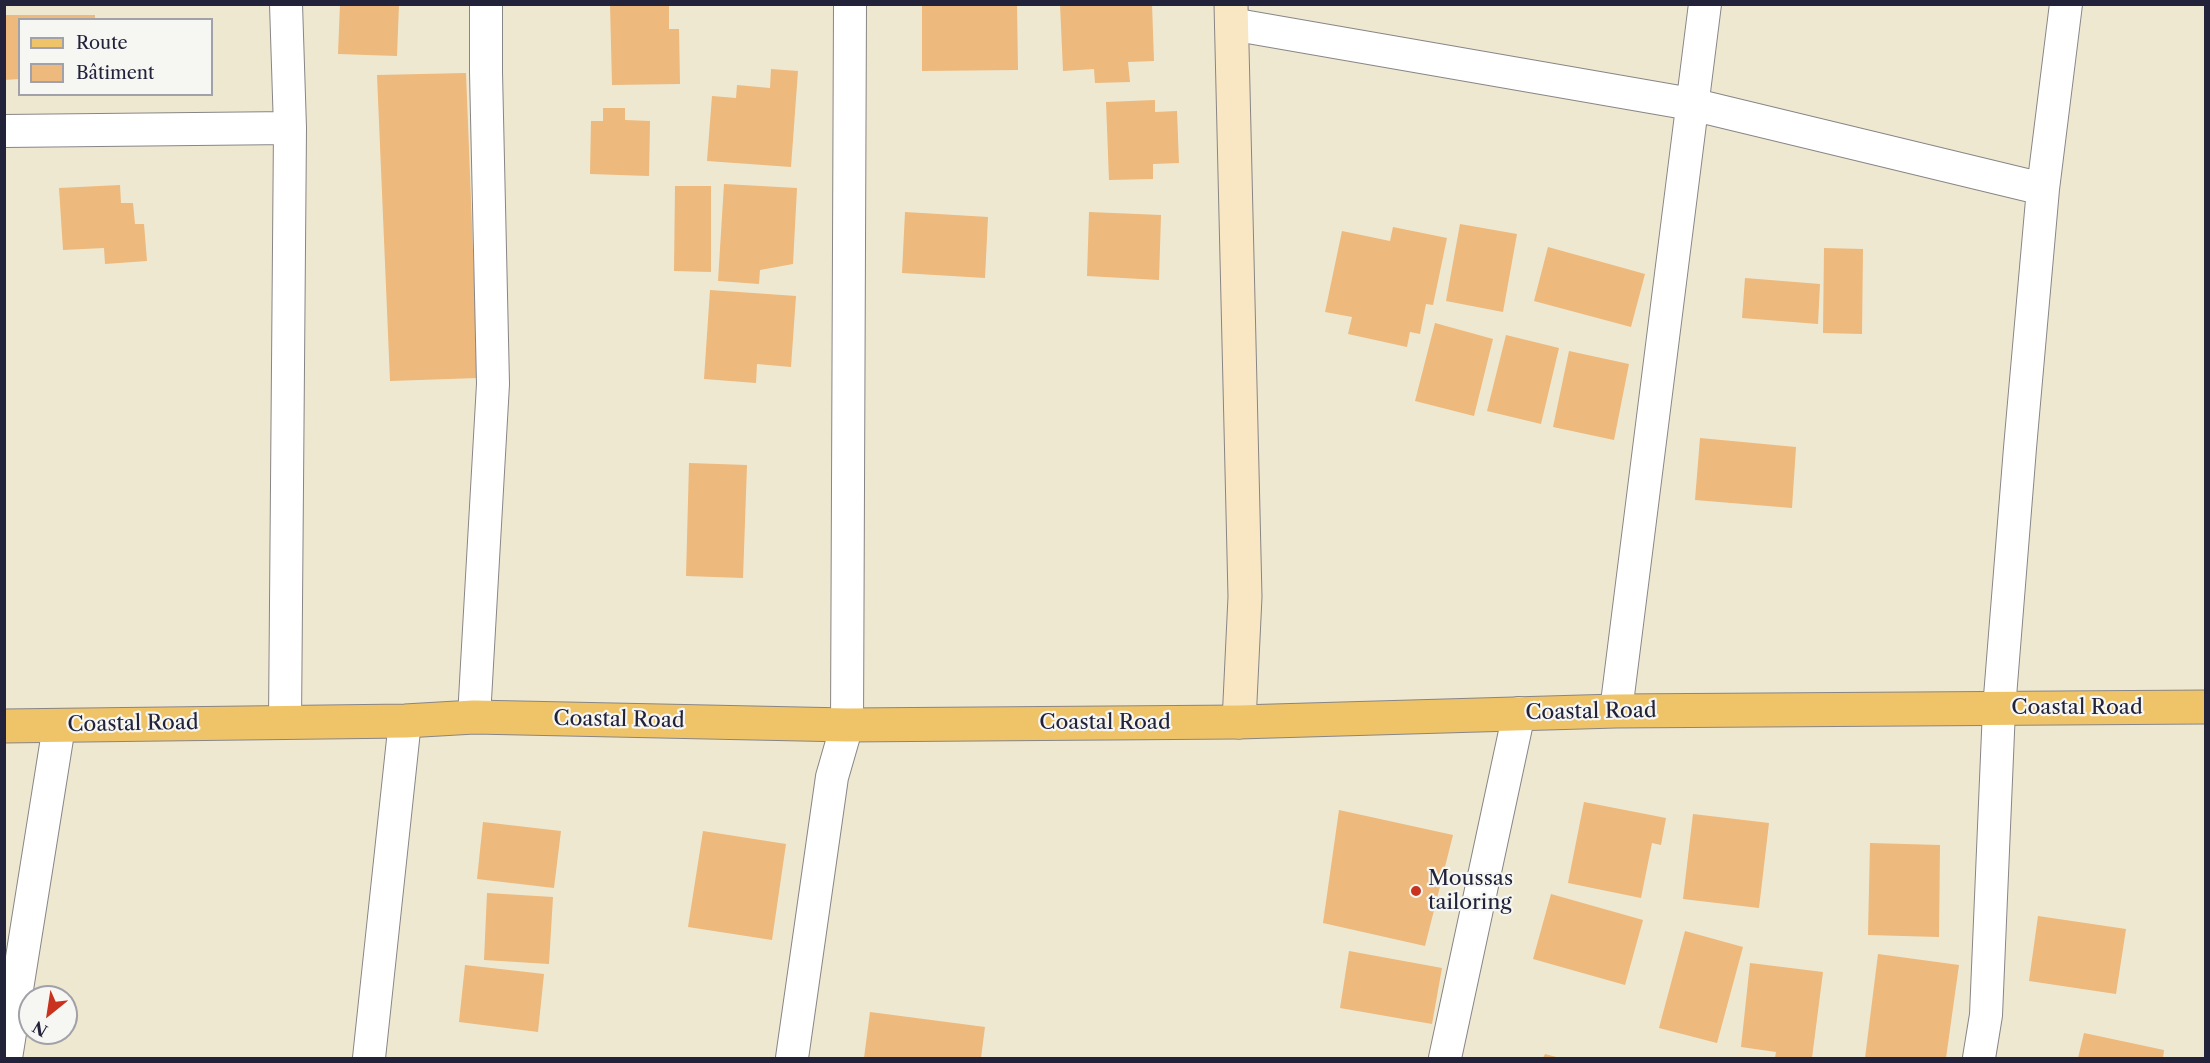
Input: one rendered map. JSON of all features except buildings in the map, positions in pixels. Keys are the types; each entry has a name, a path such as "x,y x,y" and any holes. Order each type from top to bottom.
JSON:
{"main road":[{"name":"Coastal Road","path":"4,726 405,721 474,717 847,725 1239,722 1617,711 2205,707"}],"street":[{"path":"285,722 290,128 286,4"},
{"path":"474,717 493,384 486,4"},
{"path":"792,1059 832,777 847,725 850,4"},
{"path":"1617,711 1705,4"},
{"path":"1979,1059 1986,1015 1999,709 2043,189 2066,4"},
{"path":"1239,722 1245,597 1231,14 1691,104 2043,189"},
{"path":"4,131 290,128"},
{"path":"1445,1059 1519,713"},
{"path":"369,1059 405,721"},
{"path":"6,1059 59,726"}],"place":[{"name":"Moussas tailoring","path":"1416,891"}]}
